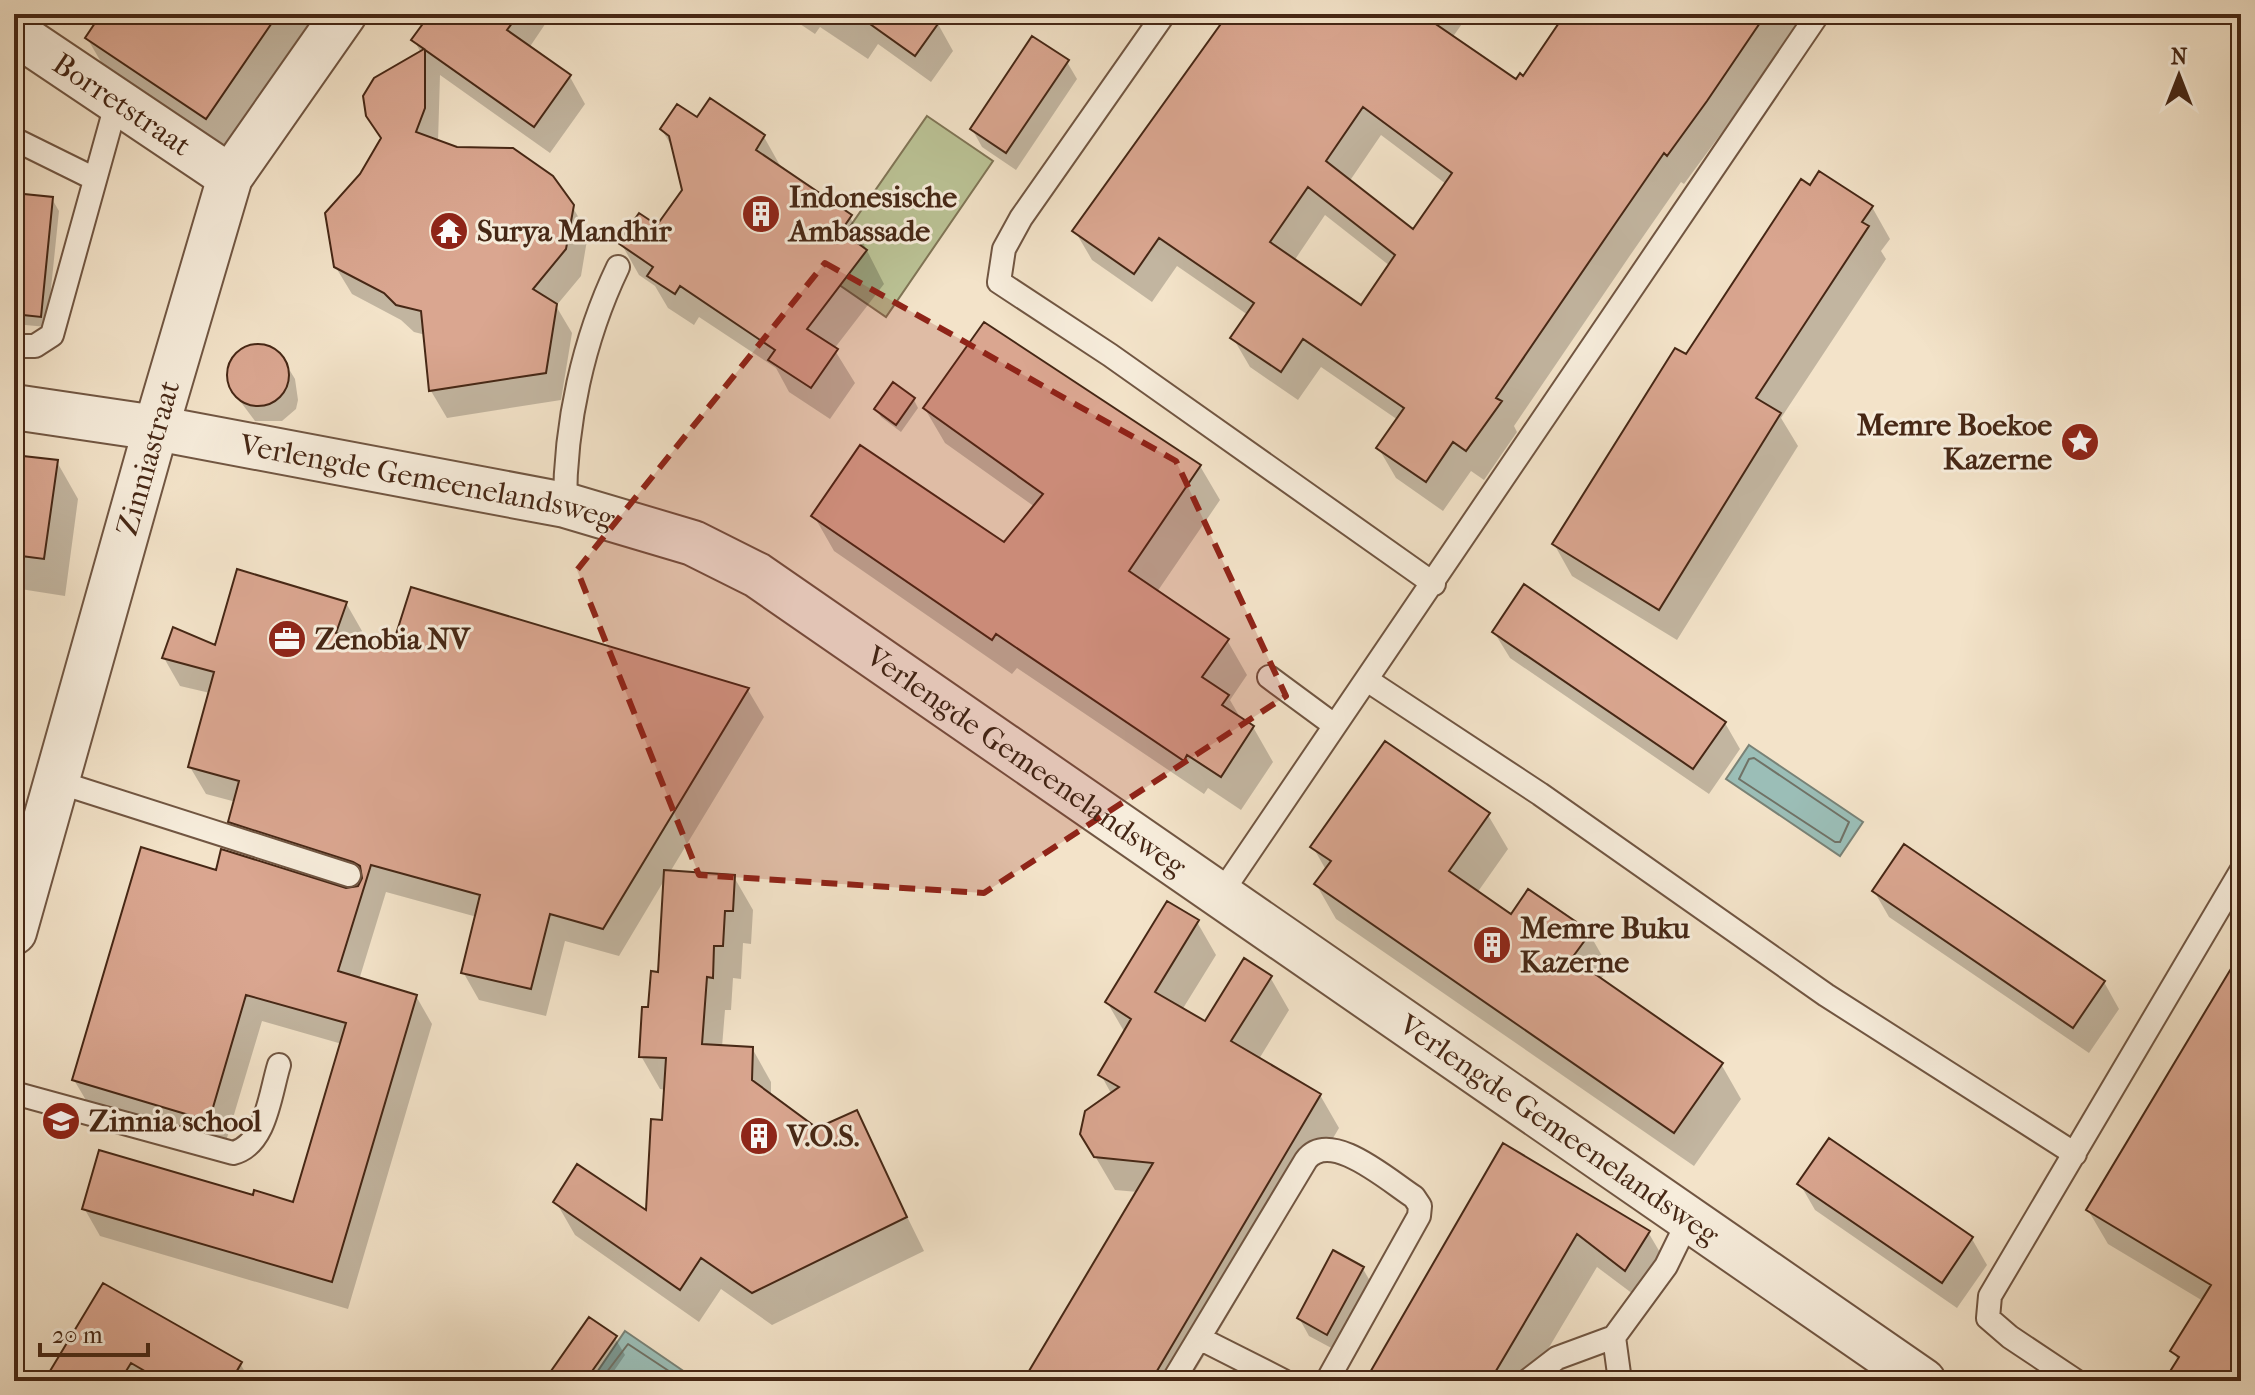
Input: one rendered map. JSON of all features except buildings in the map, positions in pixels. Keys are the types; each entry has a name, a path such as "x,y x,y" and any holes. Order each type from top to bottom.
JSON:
{"street":[{"name":"Zinniastraat","path":"14,932 230,177 344,14"},
{"name":"Borretstraat","path":"14,32 230,177"},
{"name":"Verlengde Gemeenelandsweg","path":"14,407 156,428 565,505 693,543 757,575 1923,1381"}],"lane":[{"path":"1164,14 1021,218 1004,249 999,282 1110,355 1434,584"},
{"path":"1220,895 1334,725 1434,584 1818,14"},
{"path":"14,346 35,346 52,335 117,101"},
{"path":"14,139 95,179"},
{"path":"565,505 565,450 597,311 618,267"},
{"path":"1269,677 1334,725"},
{"path":"1367,680 1540,794 1826,995 2075,1154"},
{"path":"58,782 349,875"},
{"path":"2076,1381 2010,1337 1988,1318 1990,1296 2241,871"},
{"path":"14,1093 233,1153 248,1149 256,1137 279,1065"},
{"path":"1173,1381 1311,1154 1318,1149 1335,1148 1414,1197 1420,1211 1327,1381"},
{"path":"1527,1381 1557,1358 1614,1337 1666,1266 1688,1221"},
{"path":"1614,1337 1620,1381"},
{"path":"1199,1338 1284,1381"}],"highlighted area":[{"path":"825,263 1176,461 1286,696 984,893 699,875 577,570"}],"green space":[{"path":"927,116 993,161 886,317 819,271"}],"water":[{"path":"1749,745 1863,822 1840,856 1726,779"},
{"path":"625,1331 698,1381 591,1381"}],"place":[{"name":"Indonesische Ambassade","path":"761,214"},
{"name":"Surya Mandhir","path":"449,231"},
{"name":"Memre Boekoe Kazerne","path":"2080,442"},
{"name":"Zenobia NV","path":"287,639"},
{"name":"Memre Buku Kazerne","path":"1492,945"},
{"name":"Zinnia school","path":"61,1121"},
{"name":"V.O.S.","path":"759,1136"}]}
